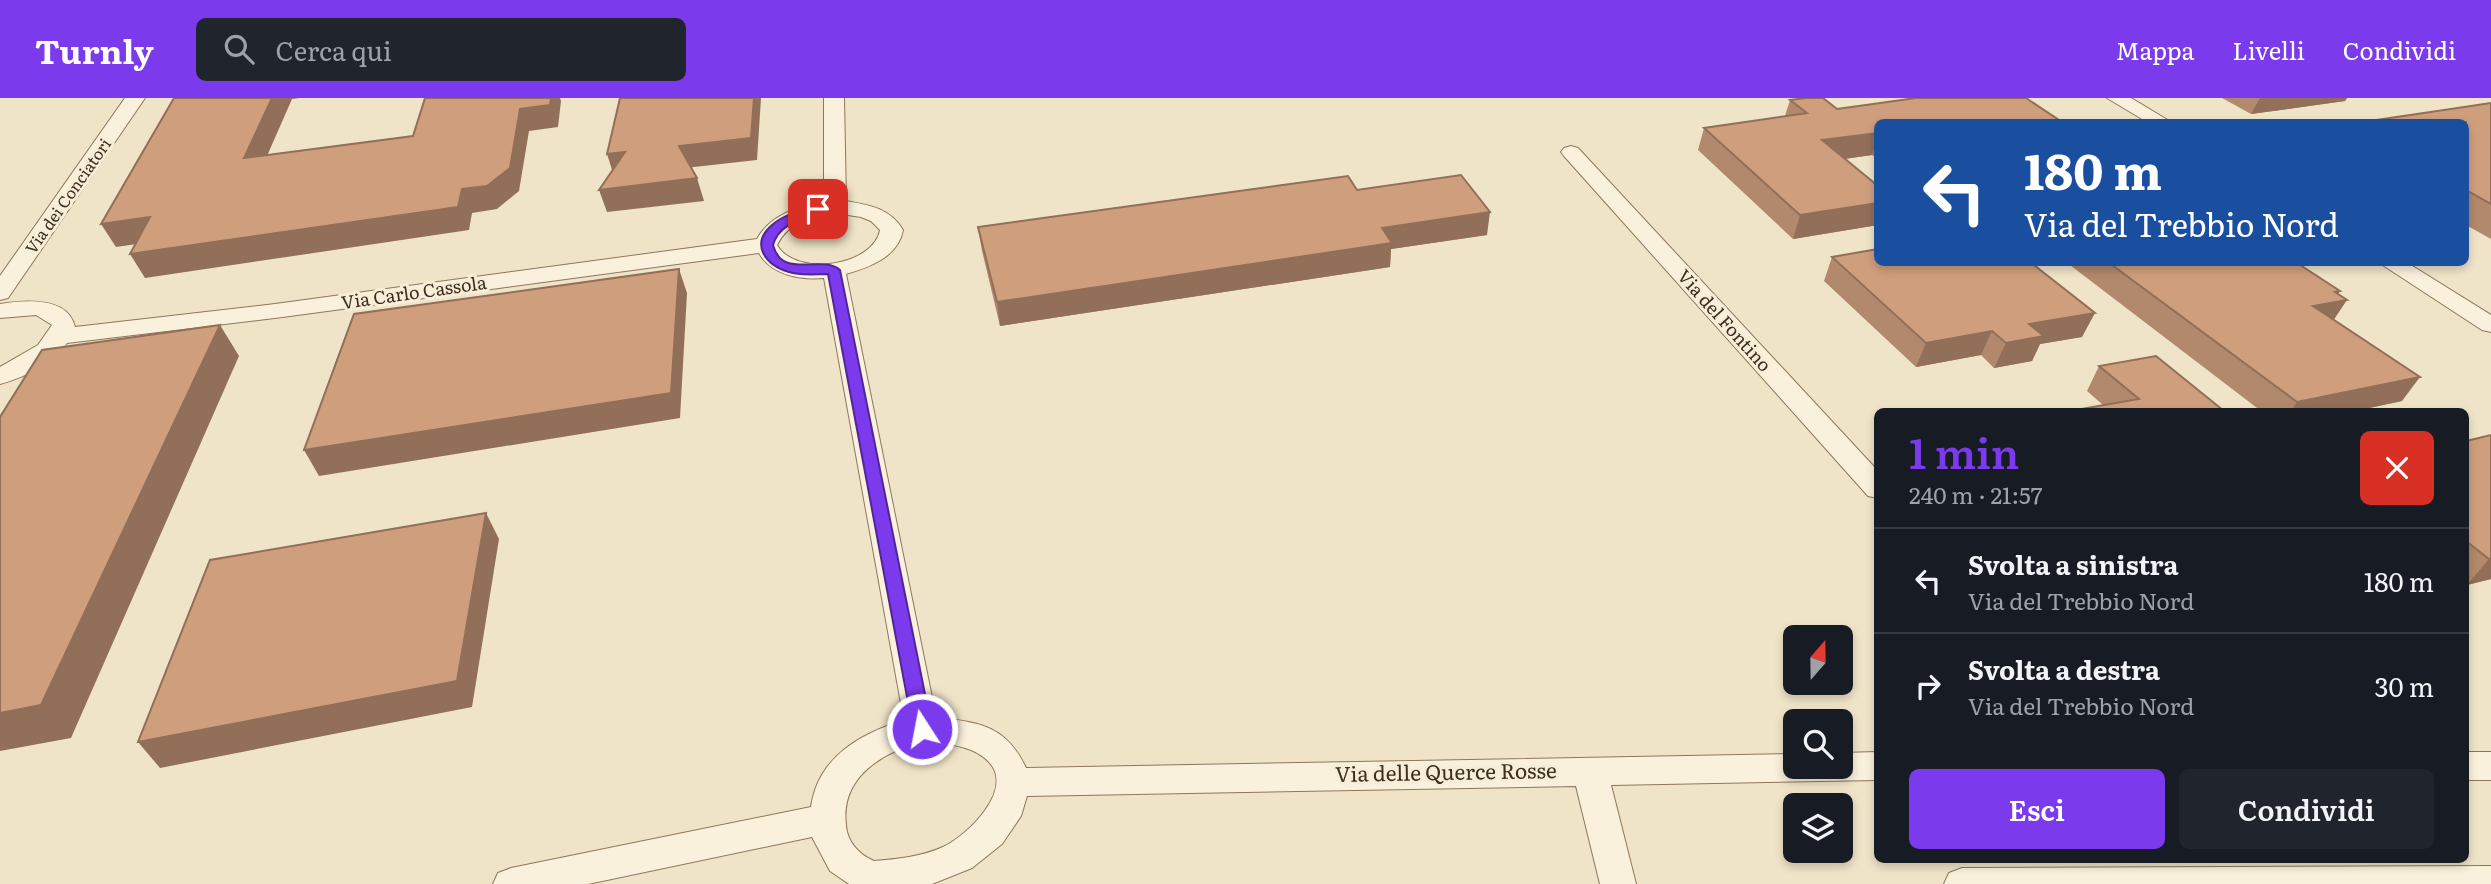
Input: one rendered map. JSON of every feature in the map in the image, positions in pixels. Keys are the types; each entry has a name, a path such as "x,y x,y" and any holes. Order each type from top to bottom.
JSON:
{"street":[{"name":"Via dei Conciatori","path":"0,293 135,98"},
{"path":"834,98 835,207"},
{"path":"2122,99 2156,119"},
{"name":"Via del Fontino","path":"1571,152 1874,485"},
{"path":"835,207 868,210 880,216 888,223 891,232 888,241 874,255 852,266 834,270 793,270 778,264 769,255 766,245 769,236 788,220 835,207"},
{"name":"Via Carlo Cassola","path":"61,336 289,310 766,245"},
{"path":"2395,266 2491,325"},
{"path":"834,270 922,729"},
{"path":"0,311 32,308 49,310 60,316 64,325 61,336 49,349 29,363 0,376"},
{"path":"922,729 950,729 975,736 996,749 1014,782 1014,799 1010,814 998,837 978,857 952,872 923,883 893,883 866,876 844,862 830,842 826,819 830,794 845,770 875,745 893,736 922,729"},
{"name":"Via delle Querce Rosse","path":"1014,782 1874,766"},
{"path":"2469,766 2491,766"},
{"path":"1590,771 1618,884"},
{"path":"511,884 826,819"},
{"path":"1962,884 2491,882"}],"building":[{"path":"174,98 272,98 244,158 413,136 425,98 551,98 550,105 520,109 510,168 487,186 462,189 458,207 130,254 150,217 101,224"},
{"path":"620,98 754,98 751,138 679,146 697,178 599,190 625,152 607,154"},
{"path":"1823,98 1837,109 1916,98 2026,98 2058,119 1874,119 1874,134 1822,140 1874,183 1874,204 1800,215 1704,128 1807,113 1790,100"},
{"path":"2491,103 2491,204 2469,192 2469,119 2383,119"},
{"path":"1461,175 1490,212 1382,228 1392,243 997,302 978,227 1348,176 1357,190"},
{"path":"1874,250 1874,266 2035,266 2095,313 2029,324 2044,336 2006,343 1992,331 1926,343 1832,257"},
{"path":"2113,266 2302,266 2340,291 2335,292 2347,300 2313,306 2420,377 2297,402"},
{"path":"679,269 671,393 304,450 354,314"},
{"path":"220,325 41,705 0,713 0,417 42,350"},
{"path":"2156,356 2220,408 2087,408 2139,399 2099,366"},
{"path":"2491,435 2491,559 2469,543 2469,440"},
{"path":"486,513 457,681 138,742 210,560"}],"route":[{"path":"818,209 788,220 776,228 766,245 769,255 778,264 793,270 834,270 922,729"}]}
